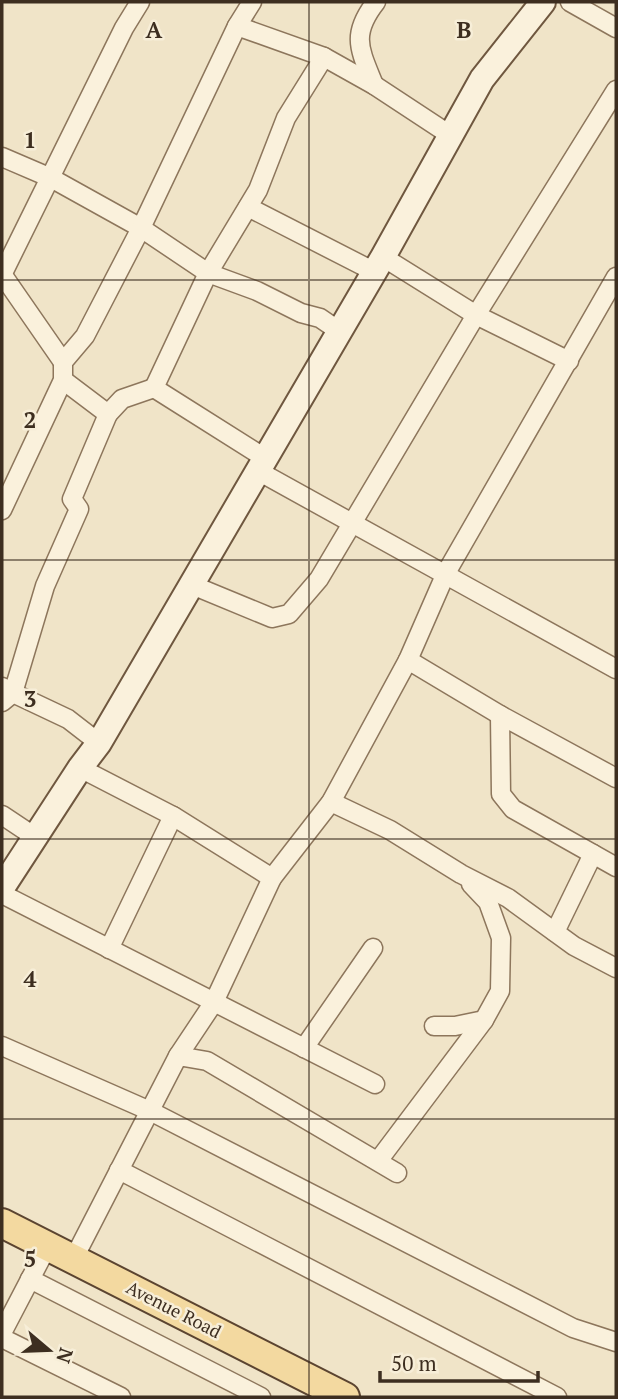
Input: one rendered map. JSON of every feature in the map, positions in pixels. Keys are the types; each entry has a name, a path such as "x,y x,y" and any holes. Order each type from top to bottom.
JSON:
{"main road":[{"path":"2,888 99,743 378,264 482,79 543,2"},
{"name":"Avenue Road","path":"2,1223 345,1397"}],"street":[{"path":"2,510 63,380 63,362 2,274 124,28 140,2"},
{"path":"63,362 85,336 141,228 237,26 252,2"},
{"path":"374,86 358,46 365,16 376,2"},
{"path":"570,2 616,28"},
{"path":"237,26 324,57 450,135"},
{"path":"99,743 68,719 5,694 45,586 79,509 72,499 107,414 122,399 154,388 208,273 258,190 286,118 324,57"},
{"path":"192,585 272,618 289,614 319,579 476,315 616,90"},
{"path":"2,158 51,177 141,228 208,273 257,291 301,313 320,318 339,331"},
{"path":"248,206 378,264 569,361"},
{"path":"74,1258 178,1056 214,1002 272,878 331,802 408,660 446,573 616,277"},
{"path":"63,380 107,414"},
{"path":"154,388 352,524 446,573 616,669"},
{"path":"408,660 500,715 616,778"},
{"path":"500,715 501,794 513,809 616,867"},
{"path":"80,768 173,816 272,878"},
{"path":"331,802 390,830 461,874 508,898 575,946 616,968"},
{"path":"2,815 35,837"},
{"path":"109,949 173,816"},
{"path":"555,932 593,854"},
{"path":"378,1161 484,1020 500,991 501,938 488,902 461,874"},
{"path":"2,894 375,1084"},
{"path":"304,1048 373,948"},
{"path":"434,1026 455,1026 484,1020"},
{"path":"2,1046 150,1111 573,1328 616,1342"},
{"path":"178,1056 206,1061 397,1172"},
{"path":"119,1170 557,1397"},
{"path":"48,1245 2,1335 121,1397"},
{"path":"30,1279 261,1397"}]}
